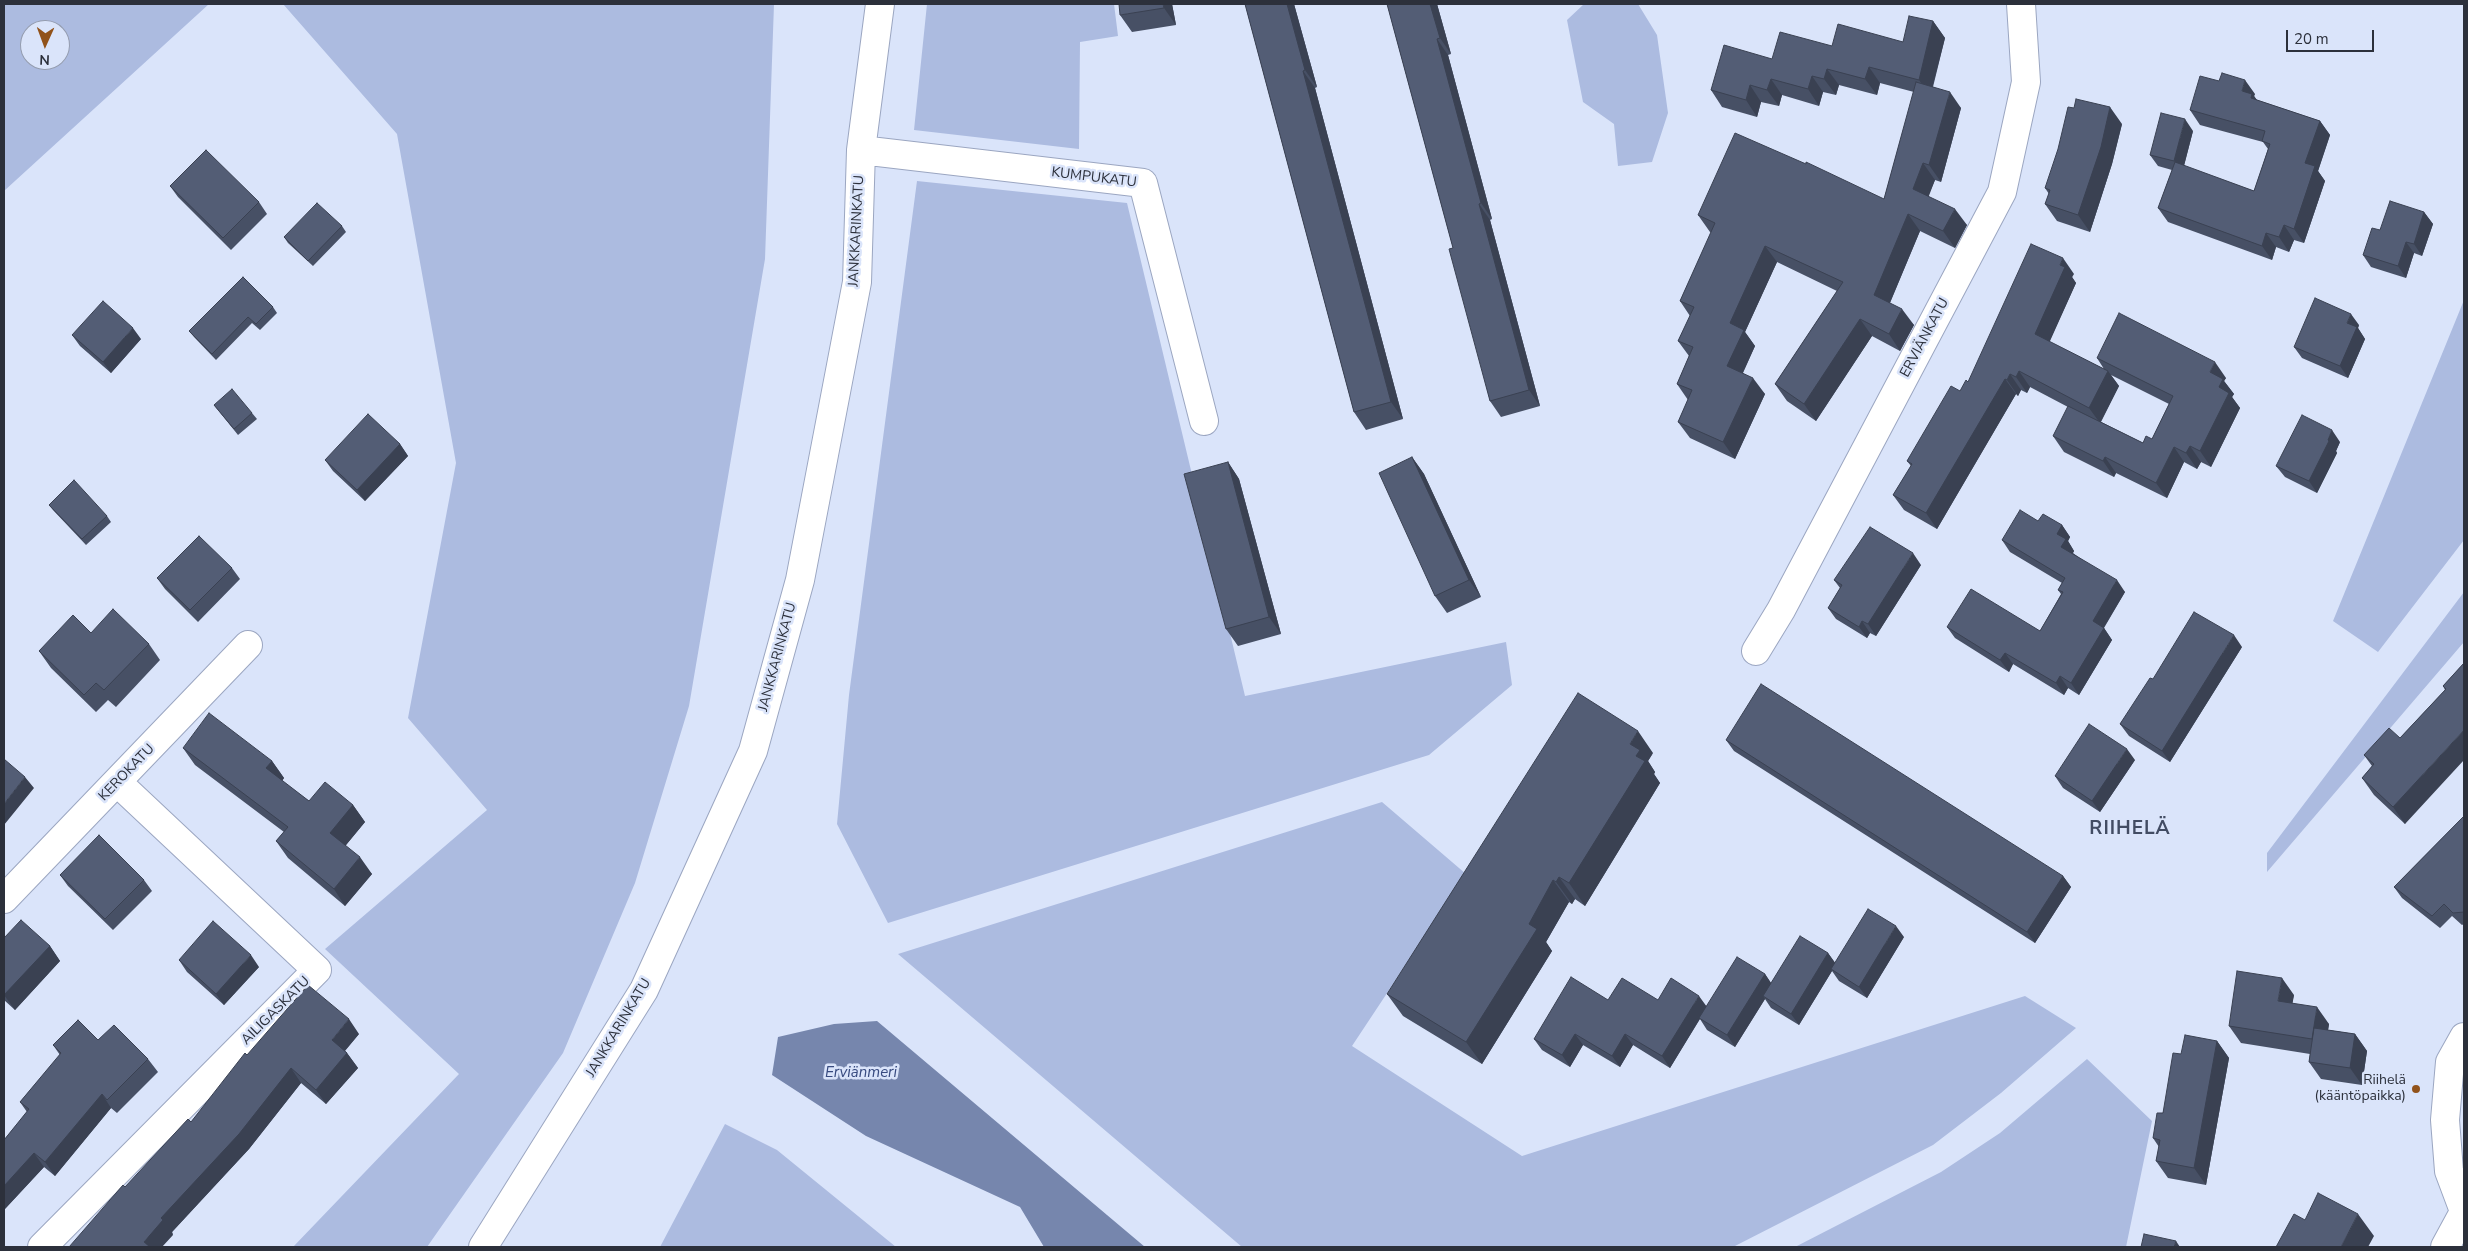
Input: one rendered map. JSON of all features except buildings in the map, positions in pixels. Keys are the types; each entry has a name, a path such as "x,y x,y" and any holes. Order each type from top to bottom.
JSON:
{"street":[{"name":"JANKKARINKATU","path":"483,1247 644,990 753,751 800,580 857,282 861,150 880,4"},
{"name":"ERVIÄNKATU","path":"1756,651 1785,602 2002,192 2026,82 2021,4"},
{"name":"KUMPUKATU","path":"861,150 1144,183 1204,421"},
{"name":"KEROKATU","path":"4,899 248,646"},
{"name":"AILIGASKATU","path":"42,1247 317,970 117,782"},
{"path":"2445,1247 2464,1212 2449,1171 2444,1120 2450,1062 2464,1036"}],"shaded area":[{"path":"4,4 209,4 4,191"},
{"path":"283,4 774,4 765,259 689,706 635,883 563,1053 427,1247 293,1247 459,1074 325,949 487,810 408,718 456,463 397,134"},
{"path":"927,4 1114,4 1118,36 1080,42 1079,149 914,130"},
{"path":"1584,4 1638,4 1657,35 1668,113 1652,162 1618,166 1614,124 1583,102 1567,20"},
{"path":"917,181 1127,203 1245,696 1506,642 1512,685 1429,755 888,923 837,824 849,695"},
{"path":"2464,300 2464,540 2378,652 2333,621"},
{"path":"2464,592 2464,642 2267,872 2267,853"},
{"path":"1382,802 1466,874 1352,1046 1522,1156 2025,996 2076,1028 2001,1093 1933,1145 1733,1247 1242,1247 898,954"},
{"path":"2087,1059 2152,1121 2126,1247 1795,1247 1941,1172 2000,1133"},
{"path":"725,1124 777,1150 896,1247 660,1247"}],"water":[{"name":"Erviänmeri","path":"877,1021 1145,1247 1044,1247 1020,1207 866,1136 772,1075 778,1037 834,1024"}],"place":[{"name":"Riihelä (kääntöpaikka)","path":"2416,1089"}],"district":[{"name":"RIIHELÄ","path":"2130,829"}]}
